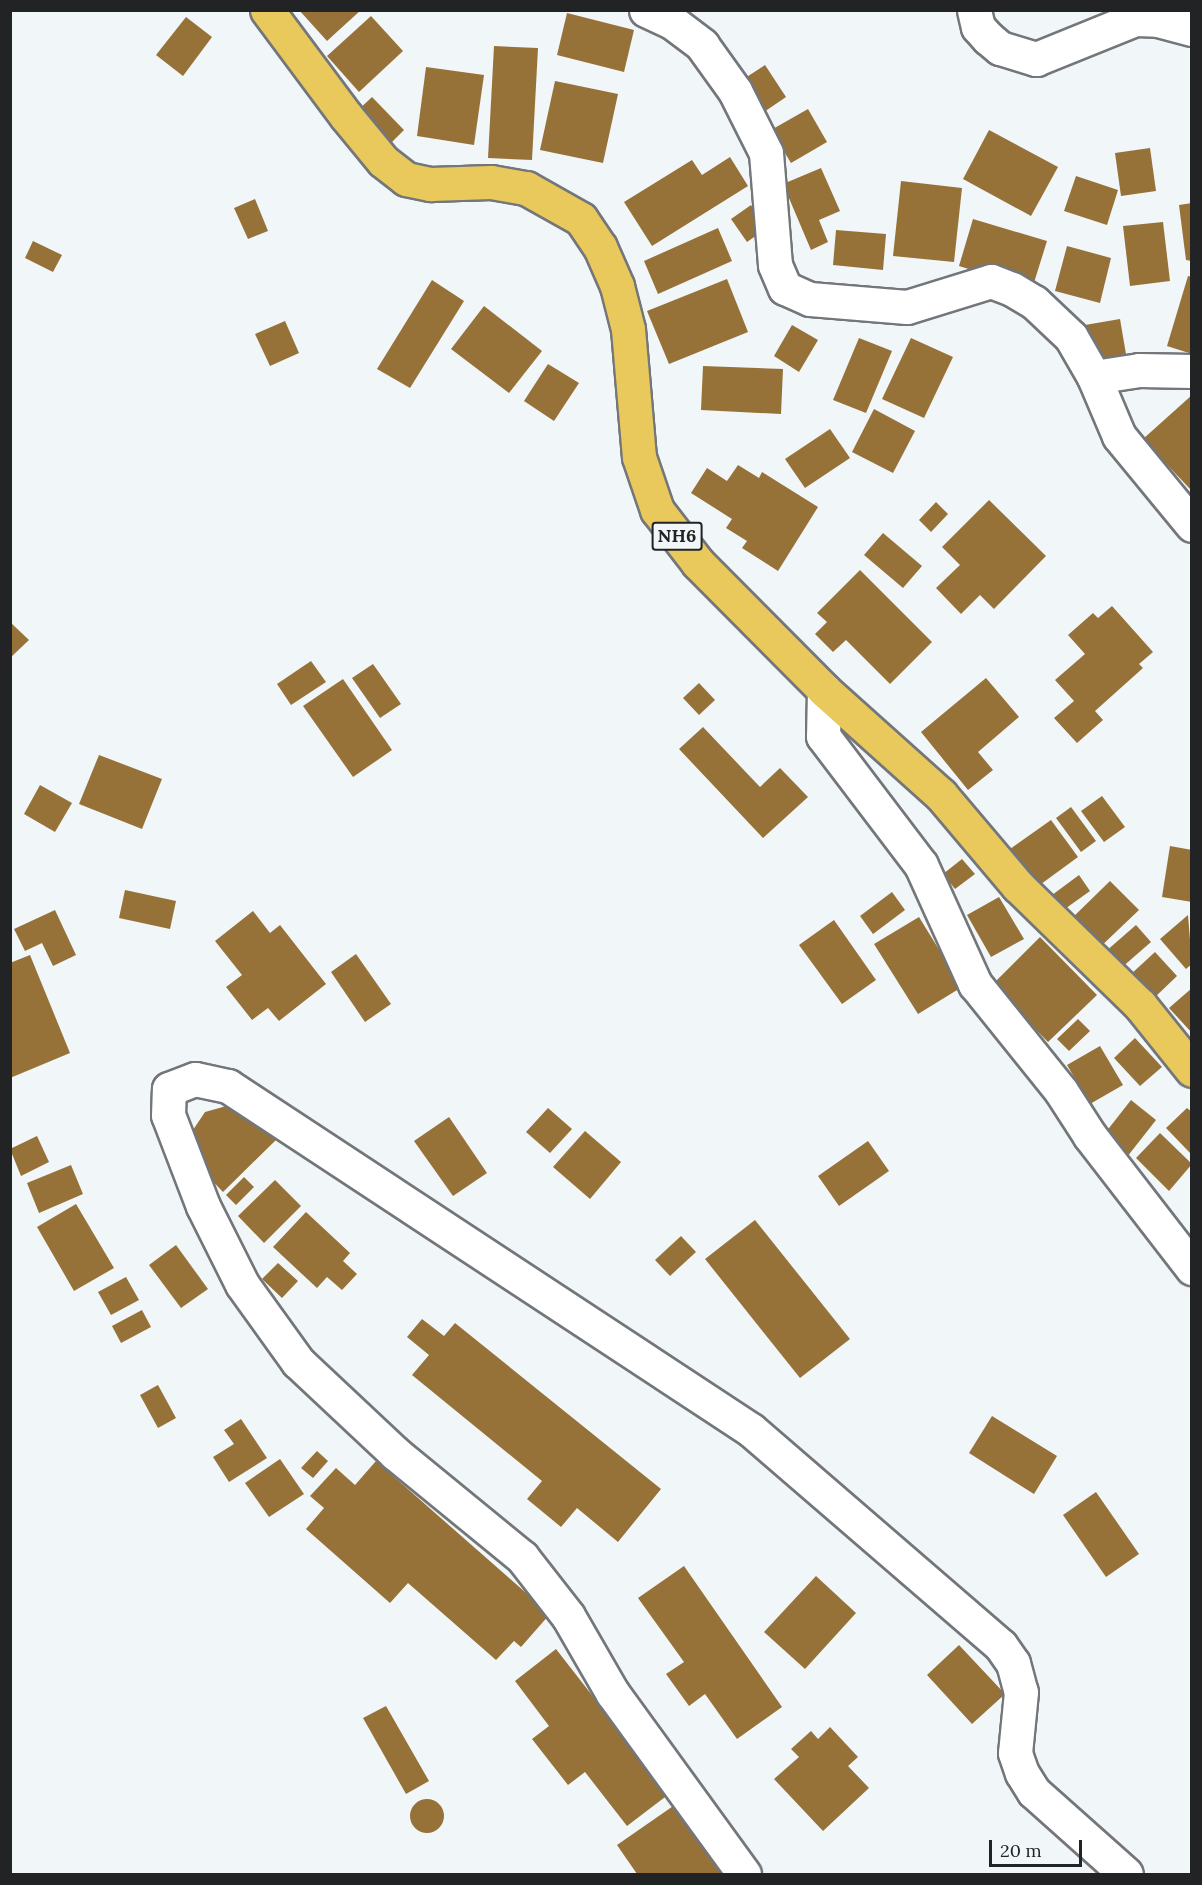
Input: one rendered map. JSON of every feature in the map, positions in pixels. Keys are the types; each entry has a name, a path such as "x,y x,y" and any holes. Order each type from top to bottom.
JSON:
{"highway":[{"name":"NH6","path":"267,10 346,116 383,161 406,179 430,184 491,182 526,188 580,219 604,257 628,329 639,457 657,510 698,563 824,690 941,795 1018,886 1140,1005 1191,1070"}],"street":[{"path":"646,10 672,22 702,45 735,91 766,153 775,265 785,288 810,299 907,307 991,281 1020,293 1071,337 1094,377 1119,436 1191,525"},
{"path":"974,10 978,27 987,38 1007,51 1036,59 1135,19 1158,20 1191,29"},
{"path":"1094,377 1139,370 1191,370"},
{"path":"824,690 823,736 921,864 975,984 1061,1090 1090,1136 1191,1268"},
{"path":"744,1875 613,1694 568,1616 522,1557 395,1453 298,1362 242,1284 202,1206 168,1115 169,1089 195,1079 228,1086 752,1430 1001,1646 1013,1663 1021,1692 1015,1753 1022,1773 1034,1792 1126,1875"}],"building":[{"path":"299,10 361,10 327,41"},
{"path":"567,13 634,30 624,72 557,55"},
{"path":"371,16 403,51 359,92 327,56"},
{"path":"186,17 212,37 183,76 156,55"},
{"path":"494,46 538,48 532,160 488,158"},
{"path":"765,65 786,97 764,112 742,80"},
{"path":"426,67 484,75 474,145 417,136"},
{"path":"555,81 618,94 603,163 540,150"},
{"path":"372,97 404,130 389,145 356,112"},
{"path":"808,109 827,142 791,163 771,130"},
{"path":"989,130 1058,167 1031,216 963,179"},
{"path":"1150,148 1156,191 1121,196 1115,153"},
{"path":"730,157 748,186 652,246 624,202 692,160 702,175"},
{"path":"821,168 840,211 819,220 828,242 811,250 783,184"},
{"path":"1076,176 1118,190 1107,225 1064,211"},
{"path":"901,181 962,188 954,262 893,256"},
{"path":"255,199 268,231 248,239 234,208"},
{"path":"1192,203 1192,261 1186,260 1179,205"},
{"path":"751,205 767,228 747,242 731,219"},
{"path":"973,219 1047,241 1032,289 959,266"},
{"path":"1163,222 1170,281 1130,286 1123,226"},
{"path":"718,228 732,261 658,294 644,261"},
{"path":"836,230 886,234 883,270 833,265"},
{"path":"33,241 62,255 53,272 25,258"},
{"path":"1067,246 1111,258 1100,303 1055,291"},
{"path":"1188,276 1192,277 1192,354 1167,346"},
{"path":"727,279 748,332 669,364 647,311"},
{"path":"432,280 464,301 410,388 377,369"},
{"path":"484,306 542,351 509,393 451,349"},
{"path":"1120,319 1127,360 1093,367 1085,325"},
{"path":"285,321 299,353 270,366 255,334"},
{"path":"792,325 818,340 799,372 774,356"},
{"path":"859,338 892,351 866,413 833,400"},
{"path":"911,338 953,357 924,418 882,399"},
{"path":"548,364 579,383 554,421 524,401"},
{"path":"703,366 783,369 781,414 701,410"},
{"path":"1192,395 1192,488 1190,489 1143,439"},
{"path":"874,409 915,431 893,473 852,452"},
{"path":"830,429 850,458 805,488 785,459"},
{"path":"738,465 759,478 762,472 818,507 778,571 742,548 747,541 726,528 732,519 691,493 707,468 727,481"},
{"path":"989,500 1046,556 994,609 980,595 961,614 936,588 960,565 942,547"},
{"path":"936,502 948,514 931,532 919,520"},
{"path":"883,533 922,566 903,588 864,555"},
{"path":"860,570 932,642 890,684 846,640 833,652 815,634 827,622 817,613"},
{"path":"1112,606 1153,652 1139,664 1143,668 1095,711 1103,720 1077,743 1054,718 1074,701 1055,680 1085,654 1068,635 1093,613 1098,618"},
{"path":"10,622 29,640 10,658"},
{"path":"311,661 326,682 291,705 277,684"},
{"path":"373,664 401,704 380,718 352,678"},
{"path":"986,678 1019,717 978,752 993,770 968,790 921,732"},
{"path":"343,679 392,750 353,777 303,706"},
{"path":"699,683 715,700 699,715 683,698"},
{"path":"703,727 760,787 780,768 808,797 763,838 679,749"},
{"path":"99,755 162,779 142,829 79,804"},
{"path":"40,785 72,803 55,832 24,814"},
{"path":"1102,796 1125,827 1104,842 1081,811"},
{"path":"1071,807 1096,841 1081,852 1056,818"},
{"path":"1051,820 1078,857 1037,887 1010,849"},
{"path":"1170,846 1192,850 1192,902 1162,897"},
{"path":"962,859 975,874 955,889 943,874"},
{"path":"1079,875 1090,891 1055,916 1044,901"},
{"path":"1110,881 1139,910 1097,950 1069,921"},
{"path":"125,890 176,901 170,929 119,918"},
{"path":"892,892 905,910 873,934 860,916"},
{"path":"999,897 1024,939 991,957 967,915"},
{"path":"55,910 76,955 53,966 42,943 25,951 14,929"},
{"path":"253,911 270,933 280,925 326,984 279,1021 268,1008 252,1020 226,987 242,975 215,941"},
{"path":"1188,915 1192,964 1186,969 1160,939"},
{"path":"919,917 962,987 918,1014 874,944"},
{"path":"834,920 876,980 842,1004 799,945"},
{"path":"1136,925 1151,942 1120,969 1105,952"},
{"path":"1040,937 1097,995 1048,1042 992,985"},
{"path":"1155,952 1177,976 1153,999 1130,975"},
{"path":"356,954 391,1004 365,1022 331,972"},
{"path":"30,955 70,1053 10,1078 10,963"},
{"path":"1192,988 1192,1033 1169,1008"},
{"path":"1078,1019 1090,1031 1069,1051 1057,1039"},
{"path":"1135,1038 1162,1067 1140,1086 1114,1058"},
{"path":"1100,1046 1123,1085 1083,1108 1070,1086 1077,1082 1067,1065"},
{"path":"1131,1100 1156,1120 1127,1157 1102,1137"},
{"path":"230,1105 253,1116 277,1139 223,1192 200,1168 191,1133 205,1112"},
{"path":"548,1108 572,1129 550,1153 526,1132"},
{"path":"1187,1108 1192,1112 1192,1155 1166,1128"},
{"path":"449,1117 487,1173 453,1196 414,1141"},
{"path":"585,1131 621,1162 590,1199 553,1167"},
{"path":"1160,1133 1192,1164 1169,1191 1136,1158"},
{"path":"37,1136 49,1162 21,1176 10,1149"},
{"path":"868,1141 889,1171 839,1206 818,1176"},
{"path":"71,1165 83,1194 39,1213 27,1183"},
{"path":"244,1177 254,1187 236,1205 226,1195"},
{"path":"275,1180 301,1206 264,1243 238,1216"},
{"path":"76,1204 114,1268 74,1291 37,1227"},
{"path":"306,1212 350,1253 343,1261 357,1274 342,1290 327,1277 317,1288 273,1247"},
{"path":"755,1220 850,1339 800,1378 705,1259"},
{"path":"681,1236 696,1252 670,1276 655,1260"},
{"path":"176,1245 208,1289 181,1308 149,1265"},
{"path":"278,1263 298,1281 282,1298 262,1279"},
{"path":"126,1277 139,1300 111,1315 98,1292"},
{"path":"142,1310 151,1327 121,1343 112,1326"},
{"path":"422,1319 444,1336 455,1323 661,1489 618,1542 577,1508 561,1527 527,1499 542,1481 412,1375 429,1355 407,1337"},
{"path":"158,1385 176,1418 158,1428 140,1395"},
{"path":"992,1416 1057,1456 1034,1494 969,1453"},
{"path":"241,1419 267,1458 229,1482 213,1457 234,1444 224,1430"},
{"path":"317,1451 328,1461 313,1478 301,1468"},
{"path":"280,1459 304,1494 269,1517 245,1483"},
{"path":"376,1461 550,1614 521,1647 514,1641 496,1660 408,1583 390,1603 306,1529 324,1508 310,1496 336,1468 355,1485"},
{"path":"1096,1492 1139,1554 1106,1577 1063,1515"},
{"path":"684,1566 782,1707 737,1739 705,1694 689,1706 666,1674 684,1662 638,1598"},
{"path":"816,1576 856,1613 805,1669 764,1632"},
{"path":"959,1645 1005,1694 972,1724 927,1675"},
{"path":"556,1649 669,1794 627,1826 585,1772 568,1785 532,1739 549,1726 515,1681"},
{"path":"386,1706 429,1781 406,1794 363,1718"},
{"path":"830,1727 858,1757 848,1766 869,1788 823,1831 774,1779 799,1757 791,1749 811,1731 818,1739"},
{"path":"427,1799 439,1804 444,1816 439,1828 427,1833 415,1828 410,1816 415,1804"},
{"path":"679,1802 730,1874 637,1874 617,1845"}]}
